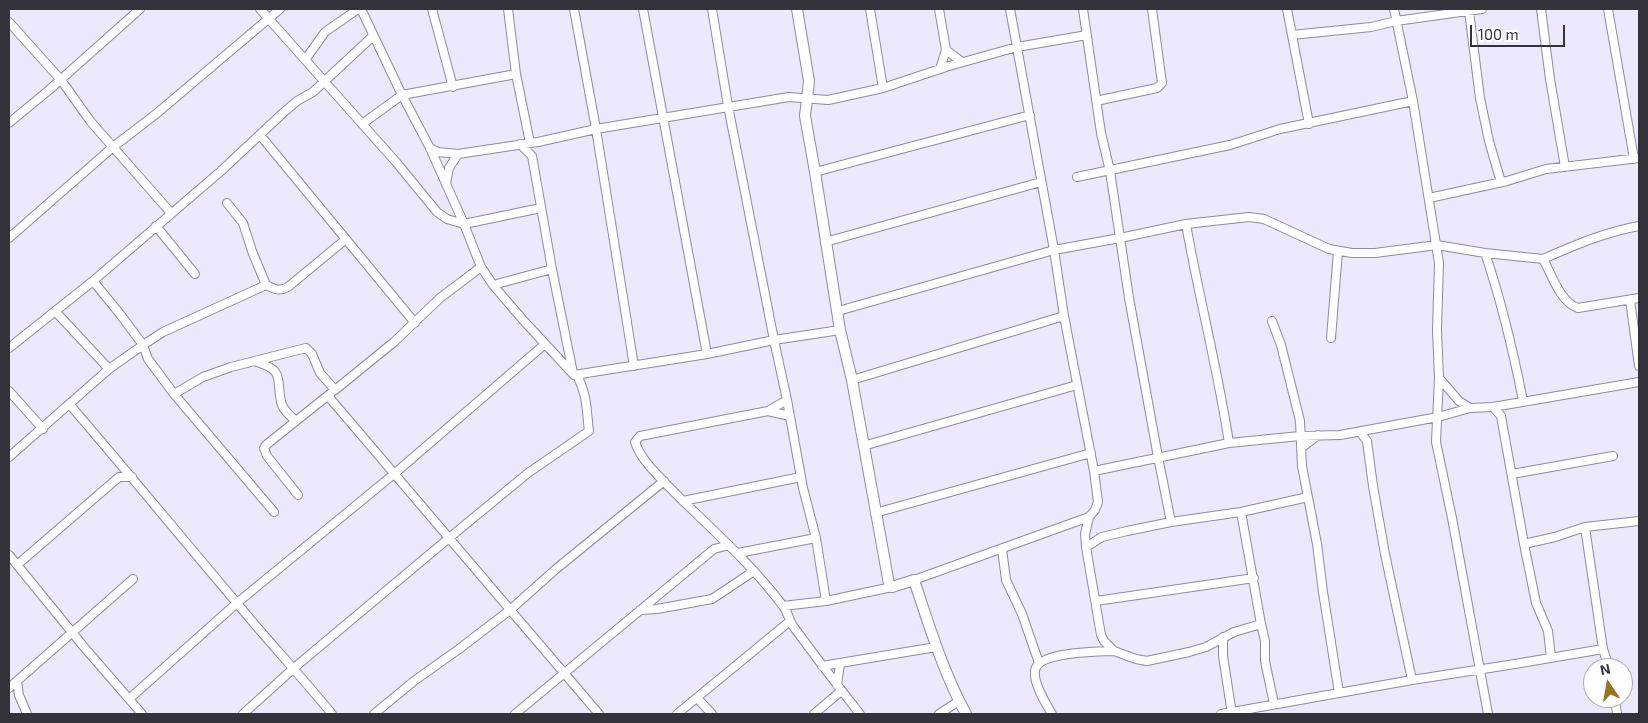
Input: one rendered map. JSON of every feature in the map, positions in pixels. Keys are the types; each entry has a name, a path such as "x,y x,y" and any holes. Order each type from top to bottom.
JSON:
{"street":[{"path":"9,123 140,9"},
{"path":"260,9 437,212 447,219 464,224 541,208"},
{"path":"9,238 113,147 156,114 280,9"},
{"path":"305,60 325,32 359,9 430,148 481,267 492,285 545,344 576,375"},
{"path":"432,9 438,37 454,87"},
{"path":"508,9 516,74 530,143"},
{"path":"574,9 596,129 634,366"},
{"path":"643,9 707,354"},
{"path":"712,9 728,106 801,477 816,538 826,601"},
{"path":"797,9 809,81 805,116 825,242 840,330 852,380 875,513 889,584 892,587"},
{"path":"870,9 883,88"},
{"path":"939,9 946,50 940,69"},
{"path":"783,606 826,601 892,587 1088,518 1095,510 1098,502 1092,453 1064,316 1054,250 1010,9"},
{"path":"1083,9 1096,102 1110,171 1129,298 1171,522"},
{"path":"1096,102 1157,88 1161,85 1152,9"},
{"path":"1287,9 1309,124"},
{"path":"1394,9 1412,101 1439,263 1437,330 1439,378 1436,442 1488,714"},
{"path":"1292,35 1371,27 1396,21 1482,9"},
{"path":"1541,9 1550,78 1566,167"},
{"path":"1429,198 1501,182 1546,169 1637,158 1608,9"},
{"path":"1469,11 1480,98 1489,141 1501,182"},
{"path":"9,22 60,80 81,109 113,147 171,213"},
{"path":"430,148 438,152 458,154 538,142 662,117 789,97 828,100 883,88 962,62 1017,47 1087,35"},
{"path":"9,348 92,281 297,101 313,92 373,36"},
{"path":"946,50 962,62"},
{"path":"362,124 402,95 454,87 516,74"},
{"path":"1077,176 1110,171 1230,145 1280,129 1412,101"},
{"path":"815,172 1030,115"},
{"path":"260,135 415,323"},
{"path":"243,714 294,668 528,473 589,431 588,407 584,390 576,375 552,269 541,208 532,156 538,142"},
{"path":"520,144 532,156"},
{"path":"446,183 449,168 458,154"},
{"path":"825,242 1041,182"},
{"path":"227,203 244,223 252,251 266,285"},
{"path":"838,311 1054,250 1186,224 1249,217 1264,219 1329,249 1338,251 1375,253 1437,246 1543,259 1595,236 1618,229 1639,226"},
{"path":"1186,224 1196,283 1222,398 1229,443"},
{"path":"156,226 195,274"},
{"path":"9,457 109,369 163,332 266,285 281,290 288,287 346,238"},
{"path":"1331,338 1338,251"},
{"path":"1485,253 1499,293 1509,331 1523,401"},
{"path":"1543,259 1556,284 1568,301 1575,307 1584,308 1639,298"},
{"path":"298,495 267,456 264,448 394,342 440,298 481,267"},
{"path":"492,285 552,269"},
{"path":"92,281 143,345 148,359 174,394 274,512"},
{"path":"1630,300 1639,366"},
{"path":"55,311 109,369"},
{"path":"852,380 1064,316"},
{"path":"1272,321 1284,357 1300,421 1302,466 1339,693"},
{"path":"576,375 840,330"},
{"path":"129,699 237,603 394,474 545,344"},
{"path":"174,394 203,377 216,372 306,348 312,354 320,373 335,390"},
{"path":"129,356 148,359"},
{"path":"256,362 268,366 278,375 284,408 296,421"},
{"path":"1439,378 1459,401 1470,408"},
{"path":"1094,471 1229,443 1300,436 1340,435 1438,417 1470,408 1493,407 1639,382"},
{"path":"863,446 1077,385"},
{"path":"9,391 43,429"},
{"path":"328,396 599,714"},
{"path":"787,400 768,411 640,436 636,438 635,442 638,451 664,481 738,553 783,606 790,621 822,666 860,714"},
{"path":"1501,416 1510,403"},
{"path":"70,405 122,464 332,714"},
{"path":"1493,407 1501,416 1536,603 1548,631 1552,658"},
{"path":"768,411 790,416"},
{"path":"1372,429 1367,441 1373,486 1385,554 1412,680"},
{"path":"1360,432 1367,441"},
{"path":"1301,448 1318,435"},
{"path":"875,513 1092,453"},
{"path":"1512,474 1613,456"},
{"path":"17,565 119,477 122,464"},
{"path":"119,477 132,477"},
{"path":"683,501 801,477"},
{"path":"374,714 414,681 459,650 510,610 556,569 664,481"},
{"path":"1086,547 1106,536 1171,522 1241,512 1308,497"},
{"path":"1241,512 1265,641 1265,661 1274,704"},
{"path":"1088,518 1085,534 1086,547 1101,634 1104,641 1114,651"},
{"path":"1524,544 1560,535 1585,526 1639,521"},
{"path":"1585,526 1606,658"},
{"path":"714,549 716,533"},
{"path":"738,553 816,538"},
{"path":"515,714 714,549 730,545"},
{"path":"1002,549 1006,580 1022,614 1039,663"},
{"path":"9,555 71,632 142,714"},
{"path":"640,610 657,610 712,599 754,571"},
{"path":"1096,601 1254,578"},
{"path":"9,688 133,579"},
{"path":"914,580 936,646 966,714"},
{"path":"677,714 790,621"},
{"path":"1052,714 1039,689 1034,673 1039,663 1047,658 1067,654 1114,651 1147,661 1206,647 1234,632 1261,624"},
{"path":"1223,637 1232,713"},
{"path":"822,666 936,646"},
{"path":"1221,714 1604,648"},
{"path":"814,714 839,688 840,664"},
{"path":"17,681 25,713"},
{"path":"9,693 19,695"},
{"path":"698,698 712,714"},
{"path":"938,714 959,701"},
{"path":"1608,714 1617,714"}]}
